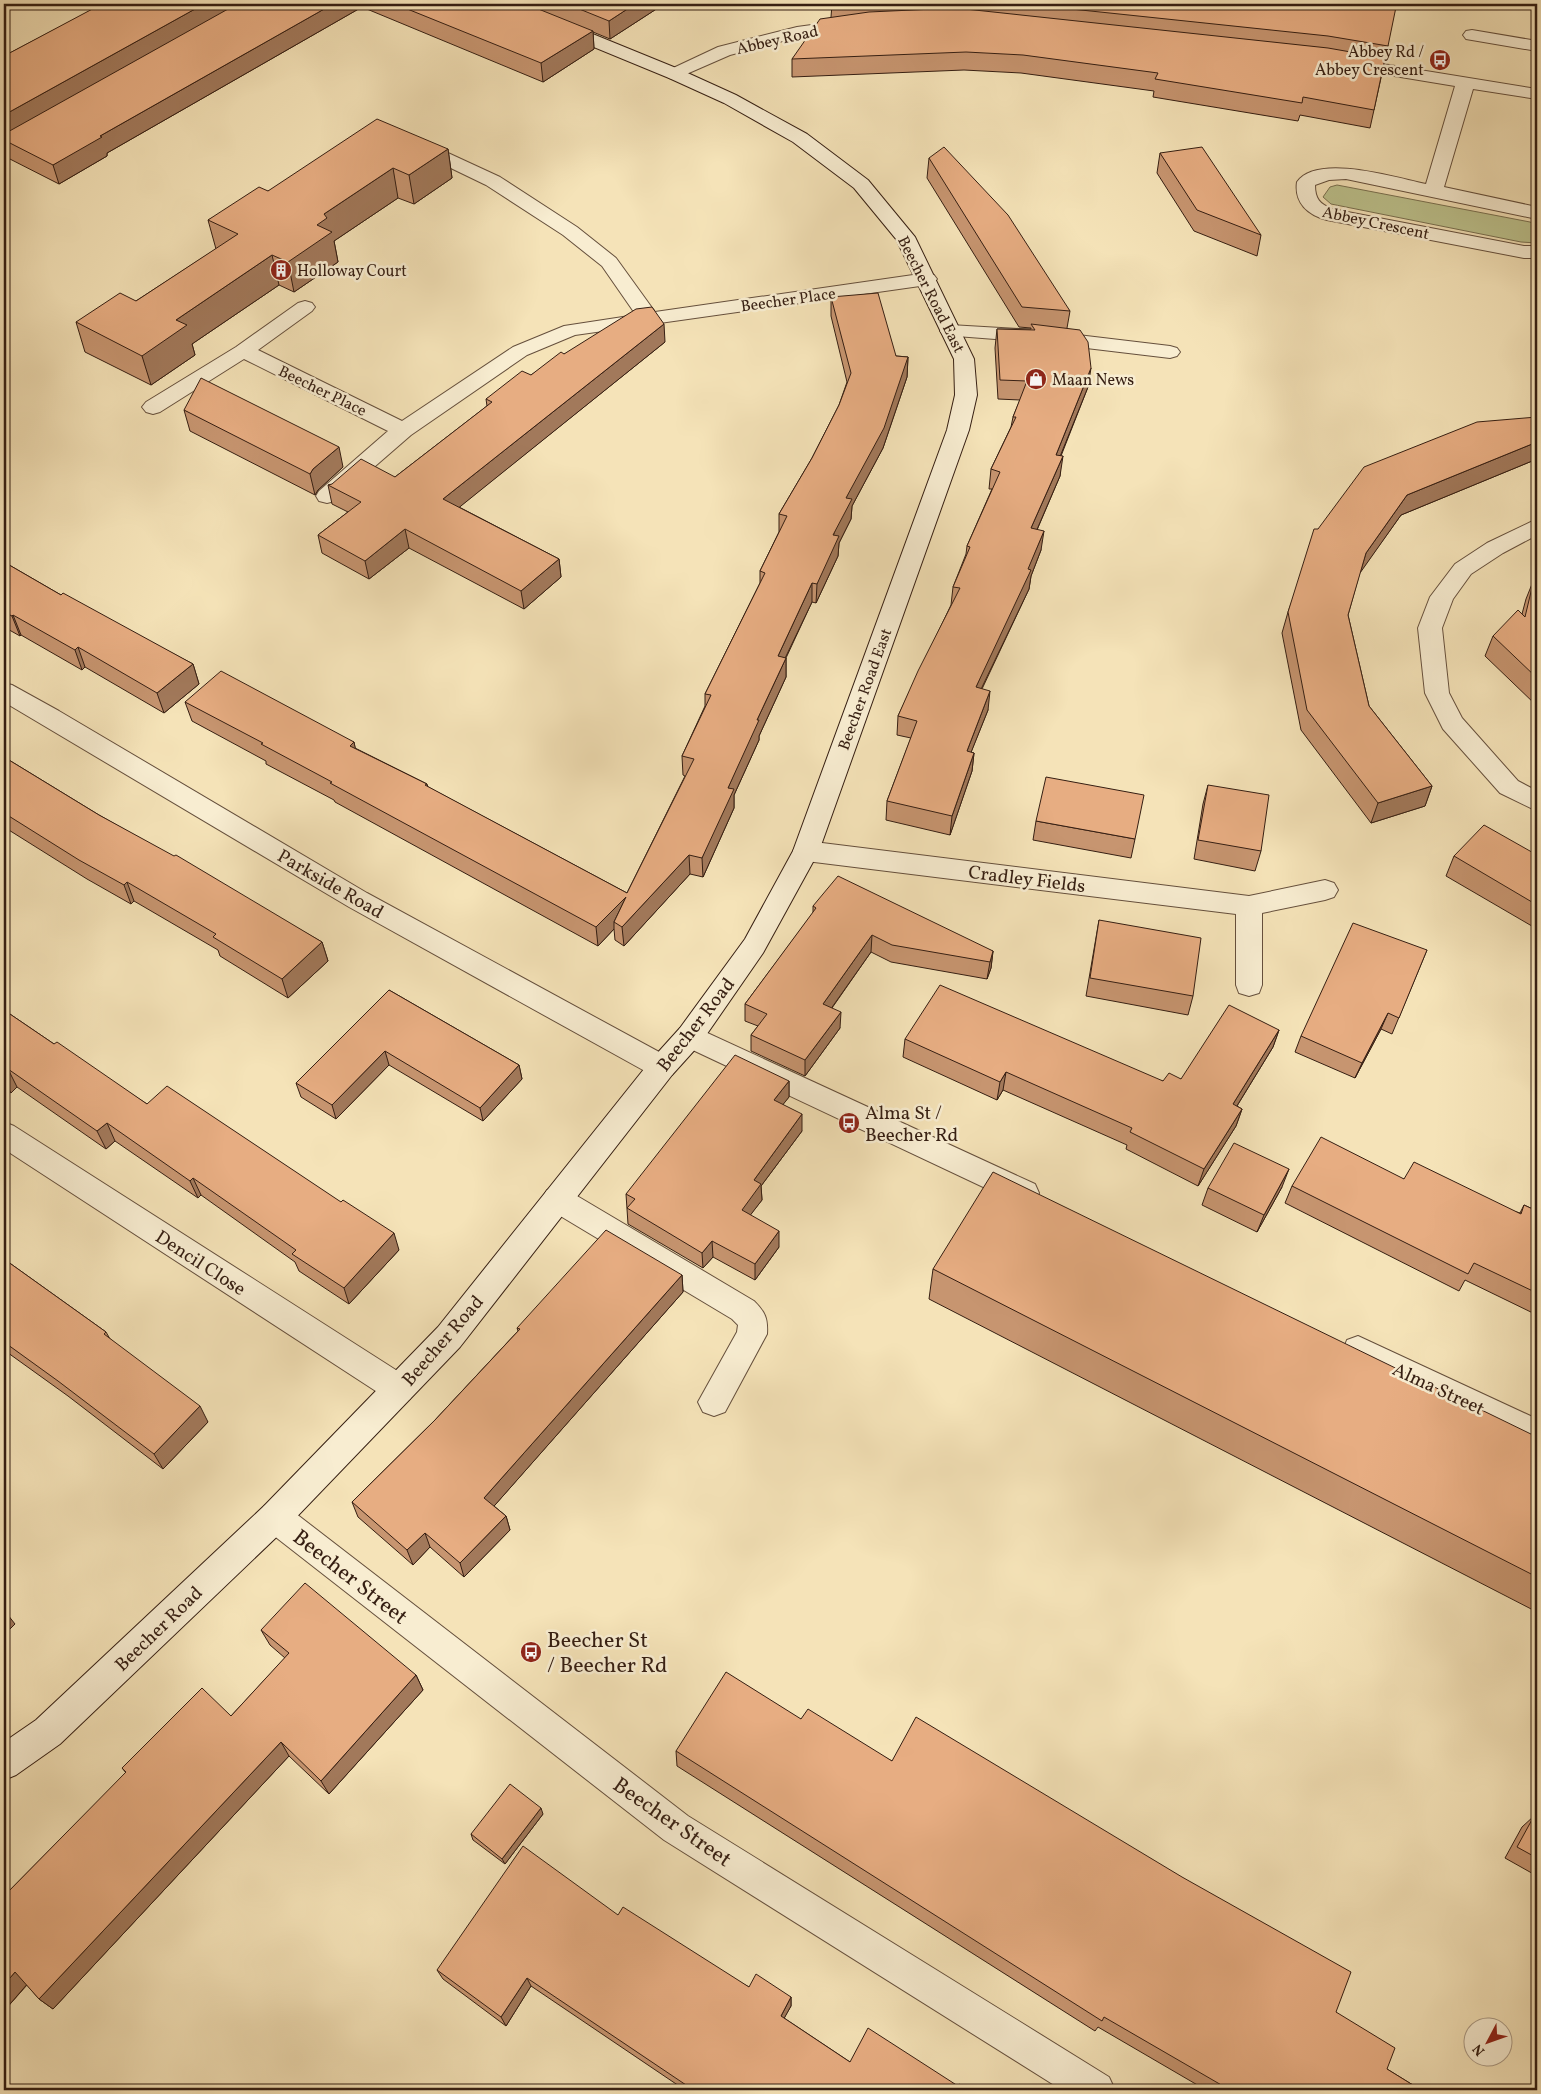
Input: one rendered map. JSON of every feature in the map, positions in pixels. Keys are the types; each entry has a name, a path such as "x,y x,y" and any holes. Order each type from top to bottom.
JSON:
{"street":[{"name":"Beecher Road East","path":"505,4 675,74 730,99 800,138 861,184 905,237 927,279 964,359 966,395 958,430 806,851"},
{"name":"Abbey Road","path":"675,74 724,51 757,42 797,32 861,24"},
{"path":"1472,35 1537,46"},
{"path":"1334,61 1537,94"},
{"path":"1433,191 1466,81"},
{"path":"435,153 493,181 570,231 609,262 649,318"},
{"name":"Abbey Crescent","path":"1537,214 1353,174 1334,172 1317,176 1306,182 1304,191 1307,201 1313,208 1326,214 1524,252 1537,252"},
{"name":"Beecher Place","path":"327,496 403,430 520,351 571,330 927,279"},
{"path":"153,407 243,351 305,307"},
{"path":"950,331 1036,336 1170,352"},
{"name":"Beecher Place","path":"243,351 403,430"},
{"path":"1537,526 1495,548 1463,569 1442,598 1430,628 1437,693 1452,723 1509,787 1537,802"},
{"name":"Parkside Road","path":"4,691 358,900 662,1067"},
{"name":"Cradley Fields","path":"806,851 1249,906 1325,890"},
{"name":"Beecher Road","path":"4,1763 48,1732 275,1517 448,1337 662,1067 690,1036 754,946 806,851"},
{"path":"1249,906 1249,985"},
{"path":"690,1036 1050,1205"},
{"name":"Dencil Close","path":"4,1134 399,1389"},
{"path":"557,1199 743,1310 753,1320 752,1334 714,1402"},
{"name":"Alma Street","path":"1330,1337 1537,1434"},
{"name":"Beecher Street","path":"275,1517 676,1828 1096,2090"}],"green space":[{"path":"1337,185 1530,222 1537,225 1537,243 1521,242 1331,204 1323,197 1330,187"}],"building":[{"path":"204,4 4,115 4,56 98,6 95,5"},
{"path":"237,4 333,4 100,136 102,137 53,165 4,140 4,133"},
{"path":"395,4 526,4 593,31 541,63"},
{"path":"567,4 635,4 609,21"},
{"path":"1024,4 1374,4 1396,7 1388,46 1328,36"},
{"path":"956,8 1328,48 1385,58 1374,110 1303,97 1302,103 1155,79 1158,73 1023,55 966,52 792,59 820,19 869,12"},
{"path":"377,119 448,149 409,175 393,168 324,214 327,218 317,225 332,232 288,262 272,255 176,320 187,325 142,356 76,322 120,293 136,301 238,234 208,220 259,187 268,191"},
{"path":"944,147 1008,215 1070,311 1022,307 929,158"},
{"path":"1202,147 1261,235 1197,210 1160,153"},
{"path":"878,293 896,356 908,357 884,428 846,498 852,499 833,535 839,536 817,584 812,583 778,656 786,658 728,788 734,789 702,858 689,855 622,927 614,922 626,897 596,927 185,702 221,671 354,742 350,746 427,784 425,785 627,893 694,759 682,756 711,695 705,694 765,573 760,571 787,516 779,514 812,458 839,405 851,373 831,297"},
{"path":"652,307 664,324 443,499 559,559 521,591 405,529 365,561 318,535 361,502 328,485 332,484 361,459 395,477 492,402 486,399 522,371 531,375 561,352 564,354 636,309"},
{"path":"1031,324 1080,330 1088,342 1091,368 1056,455 1063,456 1031,528 1044,531 1028,569 1031,570 976,687 990,691 967,751 974,753 952,816 887,801 917,721 898,716 918,671 960,588 953,587 970,547 967,546 1000,472 991,469 1016,417 1013,417 1027,381 1000,380 997,329 1035,330"},
{"path":"201,378 339,447 313,469 310,474 184,410"},
{"path":"1537,417 1537,442 1407,495 1366,553 1348,615 1369,706 1432,786 1378,803 1307,710 1288,612 1314,529 1318,529 1364,467 1477,422"},
{"path":"4,562 61,595 63,593 193,664 157,693 78,647 75,650 13,615 4,612"},
{"path":"1537,577 1537,678 1493,636 1518,610 1525,617 1534,579"},
{"path":"4,757 99,815 174,856 176,855 322,942 282,979 213,937 216,934 127,882 124,885 79,860 4,813"},
{"path":"1046,777 1144,795 1135,839 1036,821"},
{"path":"1208,785 1269,795 1261,851 1198,840"},
{"path":"1484,825 1537,855 1537,905 1454,856"},
{"path":"838,876 993,951 990,962 892,945 872,935 823,1004 841,1012 805,1060 751,1035 767,1014 745,1004 816,908 813,906"},
{"path":"1099,920 1201,938 1193,996 1090,978"},
{"path":"1353,923 1427,950 1399,1018 1388,1013 1362,1063 1301,1036"},
{"path":"940,985 1163,1081 1169,1073 1181,1079 1229,1005 1279,1030 1233,1104 1242,1109 1204,1169 1130,1132 1132,1128 1006,1072 1000,1082 905,1039"},
{"path":"389,990 519,1065 480,1108 385,1051 332,1105 296,1083"},
{"path":"4,1010 54,1044 57,1042 147,1104 167,1086 341,1202 343,1200 394,1233 344,1288 292,1254 296,1250 193,1178 190,1181 107,1123 97,1131 8,1069 4,1072"},
{"path":"735,1055 789,1081 774,1100 802,1114 754,1180 761,1184 742,1210 779,1231 755,1264 712,1241 702,1253 627,1208 635,1199 626,1194"},
{"path":"1321,1137 1404,1179 1414,1162 1521,1214 1524,1205 1537,1211 1537,1293 1474,1263 1468,1274 1292,1186"},
{"path":"1234,1143 1289,1169 1264,1215 1208,1188"},
{"path":"993,1172 1537,1437 1537,1577 933,1269"},
{"path":"606,1230 682,1275 484,1498 506,1516 460,1563 425,1533 407,1550 352,1502 435,1420 520,1329 517,1328"},
{"path":"4,1259 106,1332 104,1334 200,1406 154,1454 4,1342"},
{"path":"305,1583 416,1675 321,1781 281,1742 39,1999 15,1972 4,1985 4,1896 126,1772 122,1768 202,1688 231,1716 289,1653 261,1630"},
{"path":"726,1672 801,1719 808,1709 892,1761 916,1717 1182,1877 1351,1972 1336,2012 1395,2048 1387,2069 1421,2090 1230,2090 1104,2017 1102,2021 676,1751"},
{"path":"510,1784 541,1808 502,1859 471,1834"},
{"path":"1534,1816 1537,1817 1537,1858 1517,1847"},
{"path":"523,1846 618,1915 623,1907 749,1987 756,1974 791,1997 781,2016 850,2062 868,2028 958,2086 959,2084 969,2090 691,2090 527,1978 501,2017 437,1970"}],"place":[{"name":"Abbey Rd / Abbey Crescent","path":"1440,60"},
{"name":"Holloway Court","path":"281,270"},
{"name":"Maan News","path":"1036,379"},
{"name":"Alma St / Beecher Rd","path":"849,1123"},
{"name":"Beecher St / Beecher Rd","path":"531,1652"}]}
